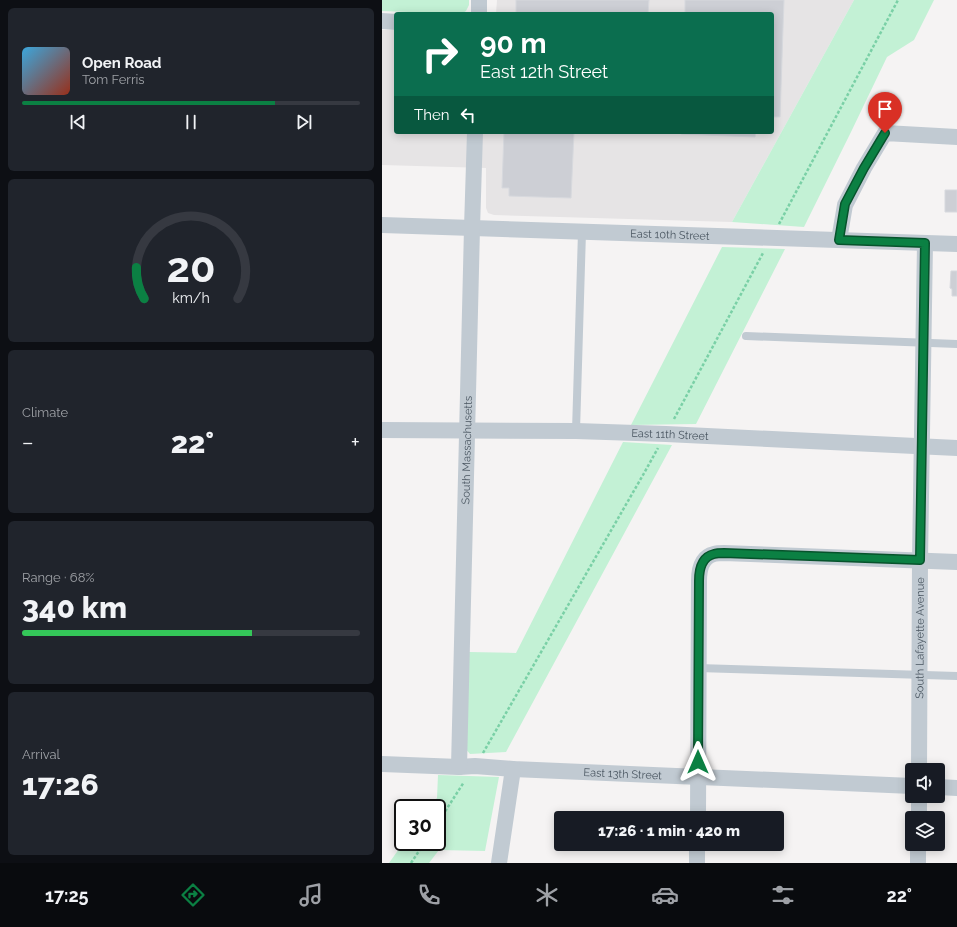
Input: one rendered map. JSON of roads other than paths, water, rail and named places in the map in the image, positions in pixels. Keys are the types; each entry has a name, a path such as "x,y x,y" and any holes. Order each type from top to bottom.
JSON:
{"street":[{"path":"478,12 479,0"},
{"path":"382,21 394,22"},
{"path":"839,240 845,204 885,133 957,137"},
{"name":"South Massachusetts","path":"459,767 475,134"},
{"name":"East 10th Street","path":"382,225 957,244"},
{"name":"South Lafayette Avenue","path":"919,763 920,560 925,243"},
{"name":"East 11th Street","path":"382,430 576,431 957,448"},
{"path":"698,811 699,581 700,569 704,560 712,554 724,553 957,562"},
{"name":"East 13th Street","path":"382,764 459,767 475,766 513,770 905,786"},
{"path":"499,863 513,770"},
{"path":"945,787 957,788"},
{"path":"697,851 697,863"},
{"path":"918,851 918,863"}],"lane":[{"path":"576,431 582,232"},
{"path":"746,336 957,344"},
{"path":"698,668 957,676"}]}
